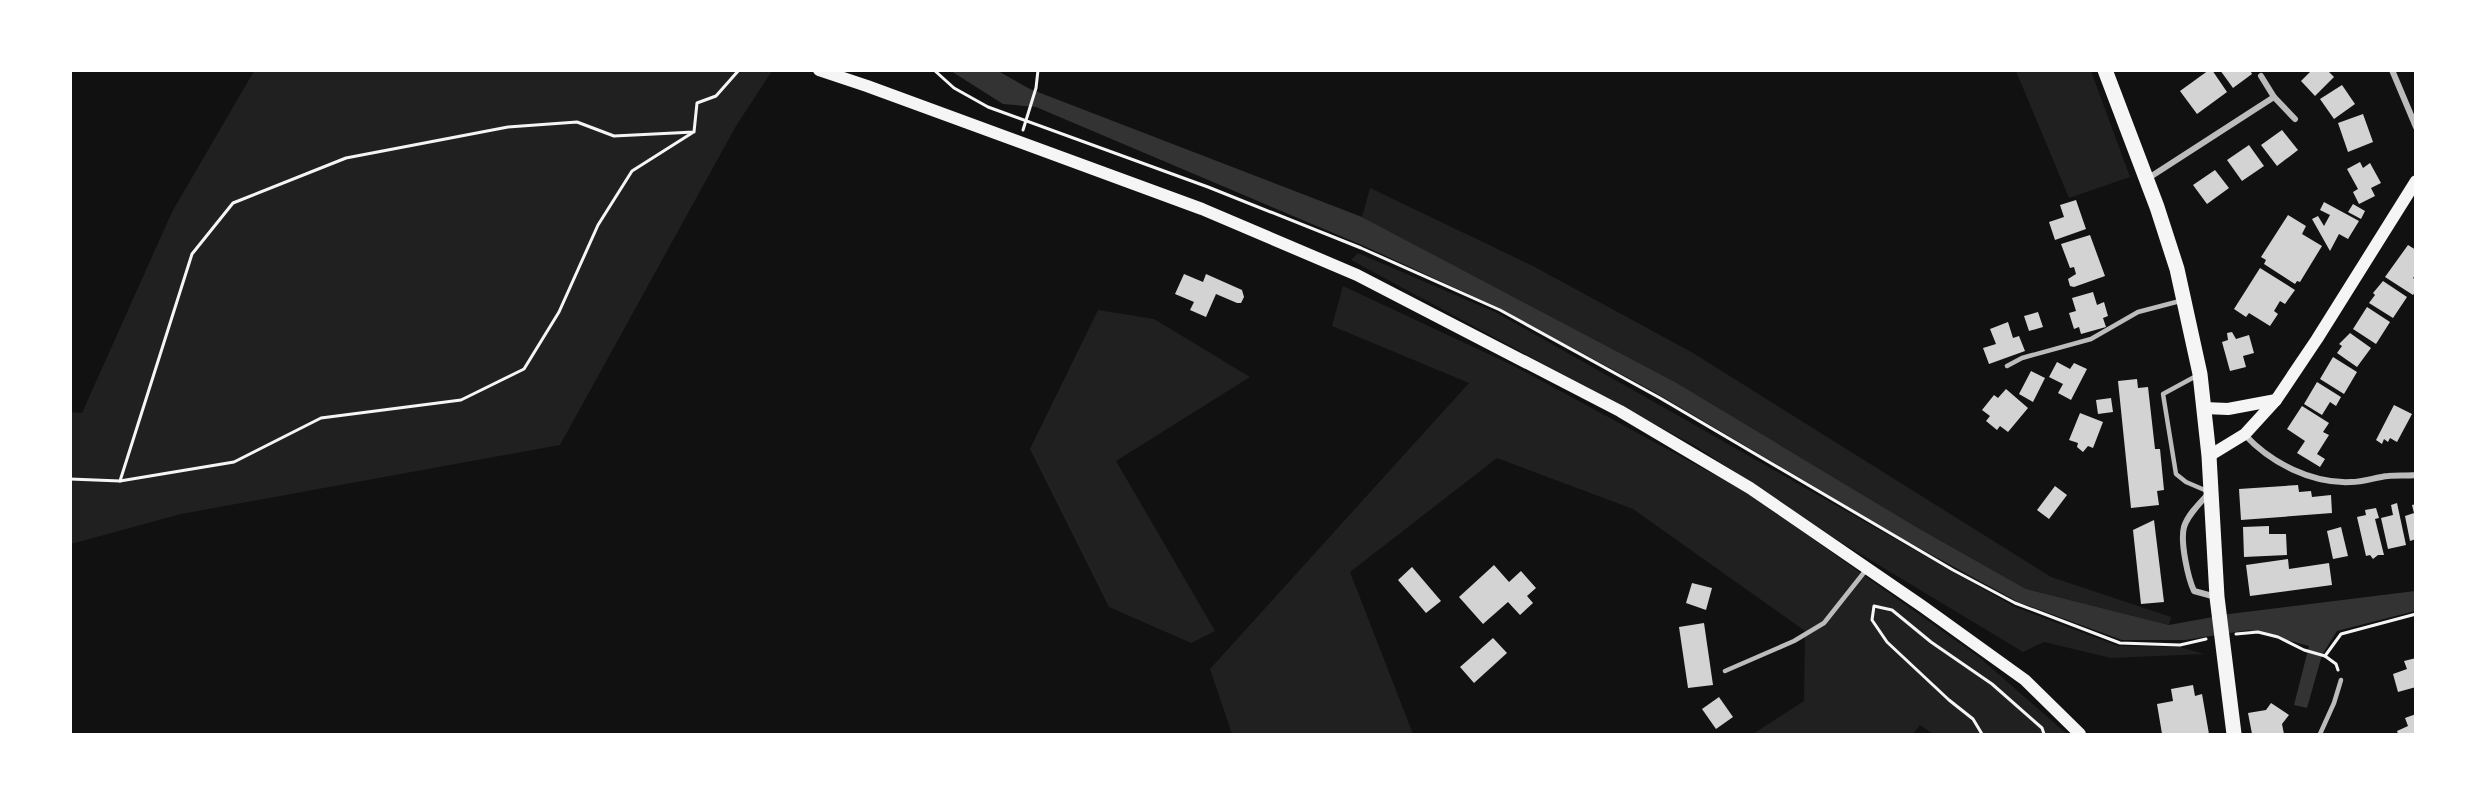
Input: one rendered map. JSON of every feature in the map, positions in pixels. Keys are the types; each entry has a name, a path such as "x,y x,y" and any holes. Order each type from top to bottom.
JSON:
{"main road":[{"path":"819,70 1202,209 1357,275 1620,411 1750,488 1866,570 1922,606 2025,680 2080,735"},
{"path":"2105,70 2177,269 2200,374 2209,456 2217,603 2234,735"},
{"path":"2209,456 2245,434 2276,400 2317,339 2415,181"},
{"path":"2204,408 2228,409 2276,400"}],"street":[{"path":"2392,70 2415,127"},
{"path":"2261,76 2274,97 2295,118"},
{"path":"2146,180 2274,97"},
{"path":"2245,434 2258,448 2277,461 2330,482 2354,483 2387,476 2415,475"},
{"path":"2210,492 2194,510 2184,527 2185,556 2189,579 2194,591 2217,603"}],"lane":[{"path":"2007,366 2022,358 2091,339 2138,312 2183,300"},
{"path":"2200,374 2163,394 2176,474 2186,482 2210,492"},
{"path":"1725,671 1794,641 1824,623 1866,570"},
{"path":"2320,735 2334,704 2341,680"}],"path":[{"path":"694,132 697,103 716,96 739,70"},
{"path":"934,70 954,88 988,106 1230,195 1361,248 1500,310 1660,398 2015,603 2120,643 2180,645 2214,638"},
{"path":"1025,120 1036,87 1038,70"},
{"path":"120,481 192,254 233,203 346,158 508,127 577,122 614,136 694,132"},
{"path":"70,479 120,481 234,462 321,418 461,400 524,369 559,312 598,225 632,171 694,132"},
{"path":"1982,735 1973,719 1949,700 1887,642 1872,620 1874,606 1892,610 1931,642 1992,684 2042,728 2044,735"},
{"path":"2325,656 2341,634 2415,614"},
{"path":"2225,636 2258,632 2278,637 2304,650 2325,656 2336,664 2341,680"}],"shaded area":[{"path":"254,71 772,71 736,126 560,445 181,514 71,544 71,412 82,413 172,212"},
{"path":"951,71 998,71 1030,89 1362,217 1675,382 1918,528 2026,589 2169,625 2229,614 2415,591 2415,611 2337,631 2322,655 2307,708 2294,705 2309,646 2249,630 2185,640 2122,640 2018,602 1903,539 1656,393 1501,309 1364,246 1036,107 1003,104"},
{"path":"2016,71 2091,71 2130,177 2069,198"},
{"path":"1370,188 1533,266 1693,353 2051,577 2171,617 2169,625 2026,589 1918,528 1675,382 1362,217"},
{"path":"1358,253 1497,313 2015,607 2118,646 2180,647 2204,654 2111,658 2044,642 2023,652 1839,541 1697,447 1351,260"},
{"path":"1343,286 1516,367 1748,493 1979,657 2067,734 1933,734 1920,725 1913,734 1753,734 1804,701 1805,631 1633,509 1497,458 1350,572 1413,734 1232,734 1210,669 1469,383 1332,326"},
{"path":"1098,310 1154,319 1250,377 1116,461 1215,631 1191,643 1109,607 1030,449"}],"building":[{"path":"2212,70 2227,92 2197,114 2180,91"},
{"path":"2220,70 2250,70 2252,74 2233,88"},
{"path":"2312,70 2327,70 2334,77 2315,96 2301,81"},
{"path":"2342,85 2355,104 2334,119 2320,99"},
{"path":"2363,114 2373,142 2348,152 2338,123"},
{"path":"2282,130 2298,150 2277,166 2261,145"},
{"path":"2249,145 2264,166 2242,181 2227,160"},
{"path":"2360,162 2363,168 2370,163 2381,183 2371,188 2375,196 2359,204 2353,192 2358,189 2347,169"},
{"path":"2215,170 2229,188 2207,204 2193,185"},
{"path":"2076,200 2086,229 2055,240 2049,222 2064,217 2060,205"},
{"path":"2324,202 2359,221 2348,239 2339,234 2330,251 2312,219 2318,216 2324,226 2330,215 2320,210"},
{"path":"2353,204 2365,211 2361,219 2348,212"},
{"path":"2288,215 2306,226 2302,234 2322,246 2300,282 2297,281 2295,284 2264,264 2266,260 2261,257"},
{"path":"2090,235 2105,276 2074,287 2070,286 2068,279 2076,274 2074,267 2070,268 2061,244"},
{"path":"2408,245 2416,250 2416,274 2413,278 2416,280 2416,291 2413,295 2385,277"},
{"path":"2260,268 2295,290 2285,304 2280,301 2274,311 2278,314 2270,326 2249,313 2246,317 2234,309"},
{"path":"1184,274 1203,282 1206,274 1242,290 1244,297 1241,303 1237,303 1216,294 1206,317 1190,310 1194,302 1175,294"},
{"path":"2383,281 2407,297 2393,318 2369,303 2375,295 2373,293"},
{"path":"2093,292 2097,305 2104,302 2108,316 2103,318 2106,327 2081,334 2079,327 2074,329 2069,313 2076,311 2072,298"},
{"path":"2367,307 2390,322 2376,344 2353,329"},
{"path":"2038,312 2043,327 2029,331 2024,316"},
{"path":"2008,322 2013,338 2019,336 2025,351 1989,364 1983,348 1996,344 1990,329"},
{"path":"2232,332 2236,339 2249,335 2254,353 2243,356 2246,367 2230,371 2222,342 2228,340 2227,333"},
{"path":"2350,333 2371,348 2357,367 2337,353 2342,346 2339,344"},
{"path":"2333,357 2357,372 2344,394 2320,379"},
{"path":"2057,362 2070,369 2074,363 2087,369 2071,400 2058,393 2063,384 2049,377"},
{"path":"2031,371 2045,378 2033,402 2019,394"},
{"path":"2137,379 2138,388 2148,387 2155,449 2160,449 2164,490 2157,491 2159,505 2131,508 2118,381"},
{"path":"2317,382 2341,397 2336,406 2330,402 2322,415 2304,404"},
{"path":"2006,389 2028,408 2008,432 2000,426 1997,430 1986,421 1990,416 1982,410 1994,395 1998,398"},
{"path":"2111,398 2113,412 2098,414 2096,400"},
{"path":"2394,405 2412,414 2397,442 2390,438 2388,442 2384,439 2382,444 2376,440"},
{"path":"2302,406 2329,423 2323,432 2329,435 2317,454 2325,459 2320,467 2297,453 2305,441 2287,429"},
{"path":"2080,413 2103,422 2093,448 2088,446 2083,452 2077,447 2078,443 2069,440"},
{"path":"2298,485 2299,492 2311,491 2312,497 2331,495 2332,513 2241,520 2239,489"},
{"path":"2055,486 2067,495 2049,519 2037,510"},
{"path":"2397,503 2406,545 2388,549 2381,518 2393,515 2391,505"},
{"path":"2416,504 2416,539 2410,541 2405,516 2414,513 2412,505"},
{"path":"2376,508 2379,518 2375,519 2384,555 2378,555 2373,559 2370,555 2366,556 2357,517 2366,515 2365,510"},
{"path":"2154,520 2164,602 2141,604 2133,530"},
{"path":"2269,526 2269,534 2286,534 2287,555 2244,557 2243,527"},
{"path":"2341,527 2348,556 2333,559 2327,531"},
{"path":"2288,559 2289,569 2329,563 2332,585 2250,596 2246,565"},
{"path":"1494,565 1509,582 1521,571 1536,588 1527,596 1533,603 1520,615 1508,602 1483,624 1459,597"},
{"path":"1412,567 1441,601 1426,613 1398,580"},
{"path":"1692,583 1712,588 1706,610 1686,603"},
{"path":"1704,623 1713,685 1688,688 1679,627"},
{"path":"1493,638 1507,653 1474,683 1460,667"},
{"path":"2416,658 2416,687 2398,692 2393,674 2407,669 2404,661"},
{"path":"2193,685 2195,696 2202,694 2209,734 2162,734 2157,704 2173,701 2171,689"},
{"path":"1719,697 1733,717 1716,729 1702,709"},
{"path":"2271,703 2289,715 2282,724 2284,734 2252,734 2248,713 2266,710"},
{"path":"2416,714 2416,734 2398,734 2397,731 2408,726 2405,718"}]}
